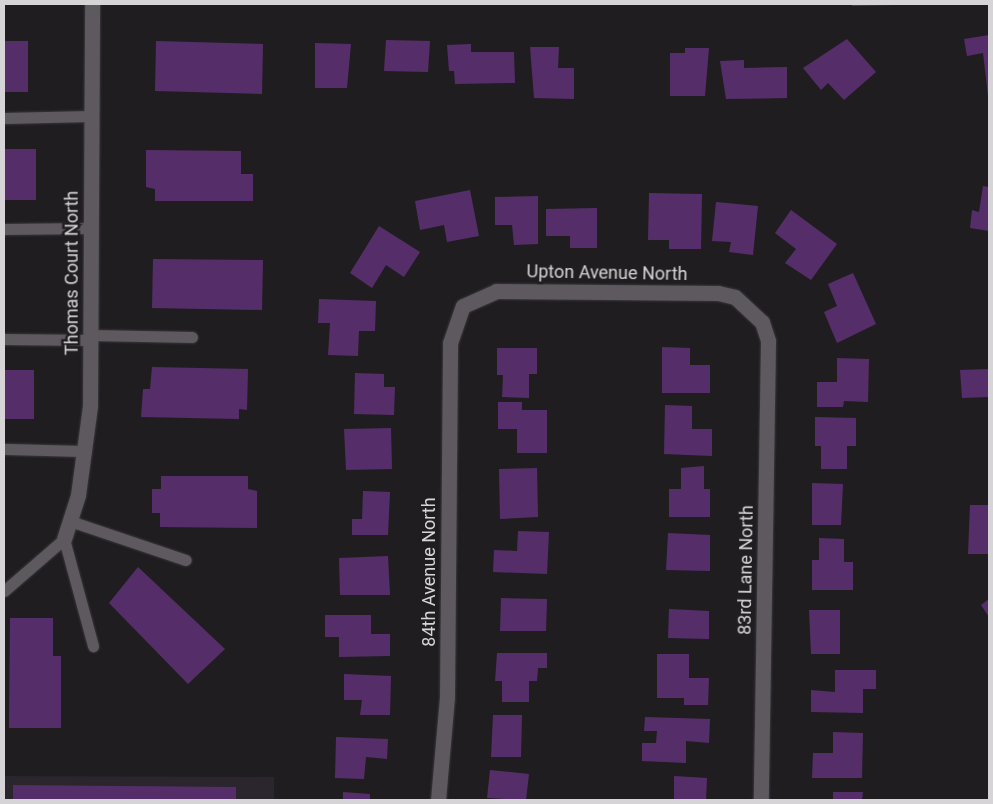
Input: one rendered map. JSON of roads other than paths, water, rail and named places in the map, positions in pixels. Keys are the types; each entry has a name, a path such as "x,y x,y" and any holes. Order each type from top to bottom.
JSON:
{"street":[{"name":"Thomas Court North","path":"64,539 86,451 91,338 92,4"},
{"name":"Upton Avenue North","path":"450,343 463,306 496,291 718,293 750,306 762,322 768,341"},
{"name":"83rd Lane North","path":"761,800 768,341"},
{"name":"84th Avenue North","path":"438,800 447,697 450,343"}],"lane":[{"path":"4,118 91,116"},
{"path":"4,229 91,228"},
{"path":"4,339 192,337"},
{"path":"4,449 86,451"},
{"path":"70,521 186,560"},
{"path":"4,591 64,539 93,646"}]}
